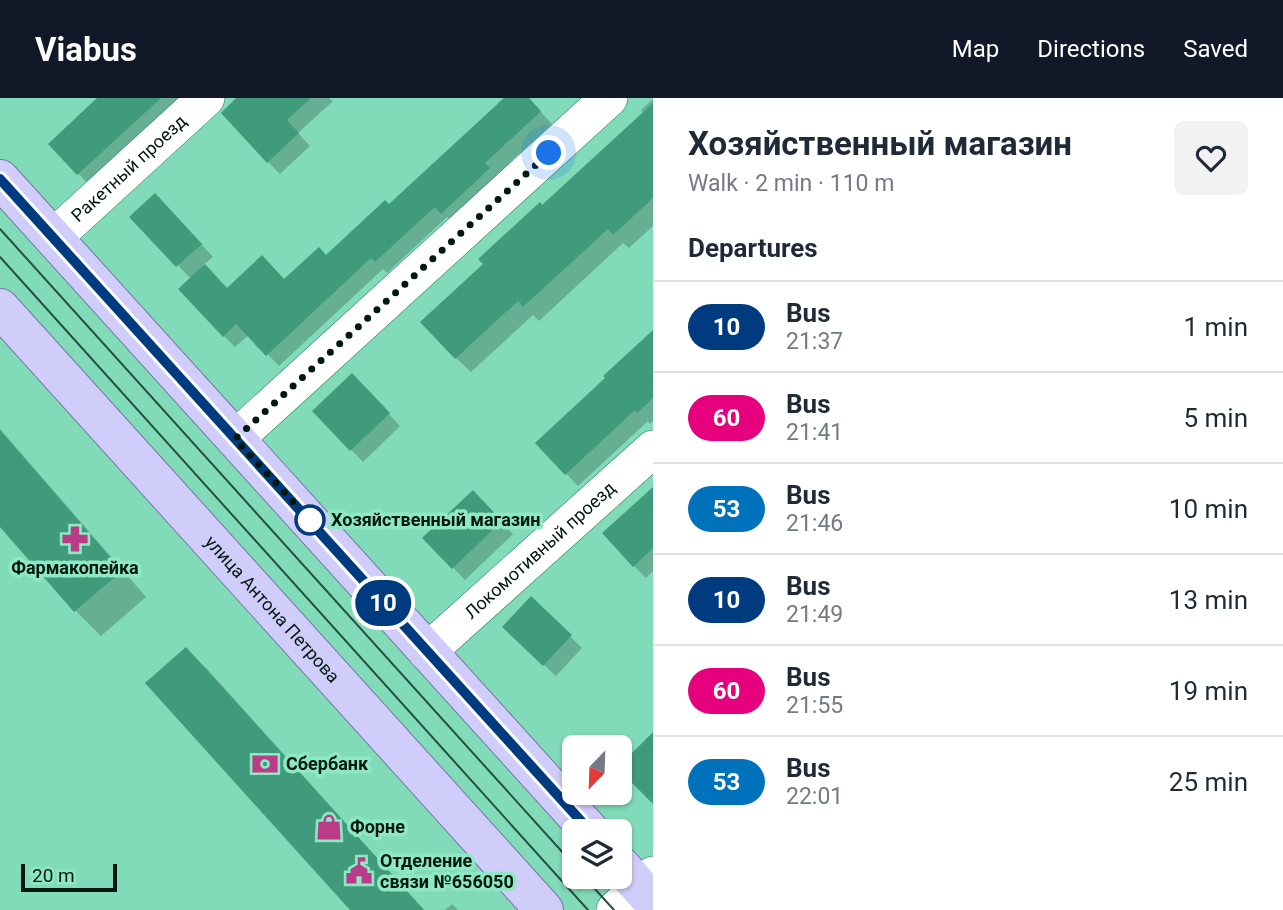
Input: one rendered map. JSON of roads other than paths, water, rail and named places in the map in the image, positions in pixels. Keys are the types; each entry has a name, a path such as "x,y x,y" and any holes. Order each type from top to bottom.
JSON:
{"main road":[{"path":"0,178 579,819"},
{"name":"улица Антона Петрова","path":"0,308 544,910"}],"street":[{"name":"Ракетный проезд","path":"53,238 206,98"},
{"path":"235,439 609,98"},
{"name":"Локомотивный проезд","path":"427,652 653,449"}],"tram line":[{"path":"0,229 562,852"},
{"path":"0,257 588,910"},
{"path":"595,889 614,910"}],"place":[{"name":"Хозяйственный магазин","path":"310,520"},
{"name":"Фармакопейка","path":"75,539"},
{"name":"Сбербанк","path":"265,764"},
{"name":"Форне","path":"329,827"},
{"name":"Отделение связи №656050","path":"359,871"}]}
